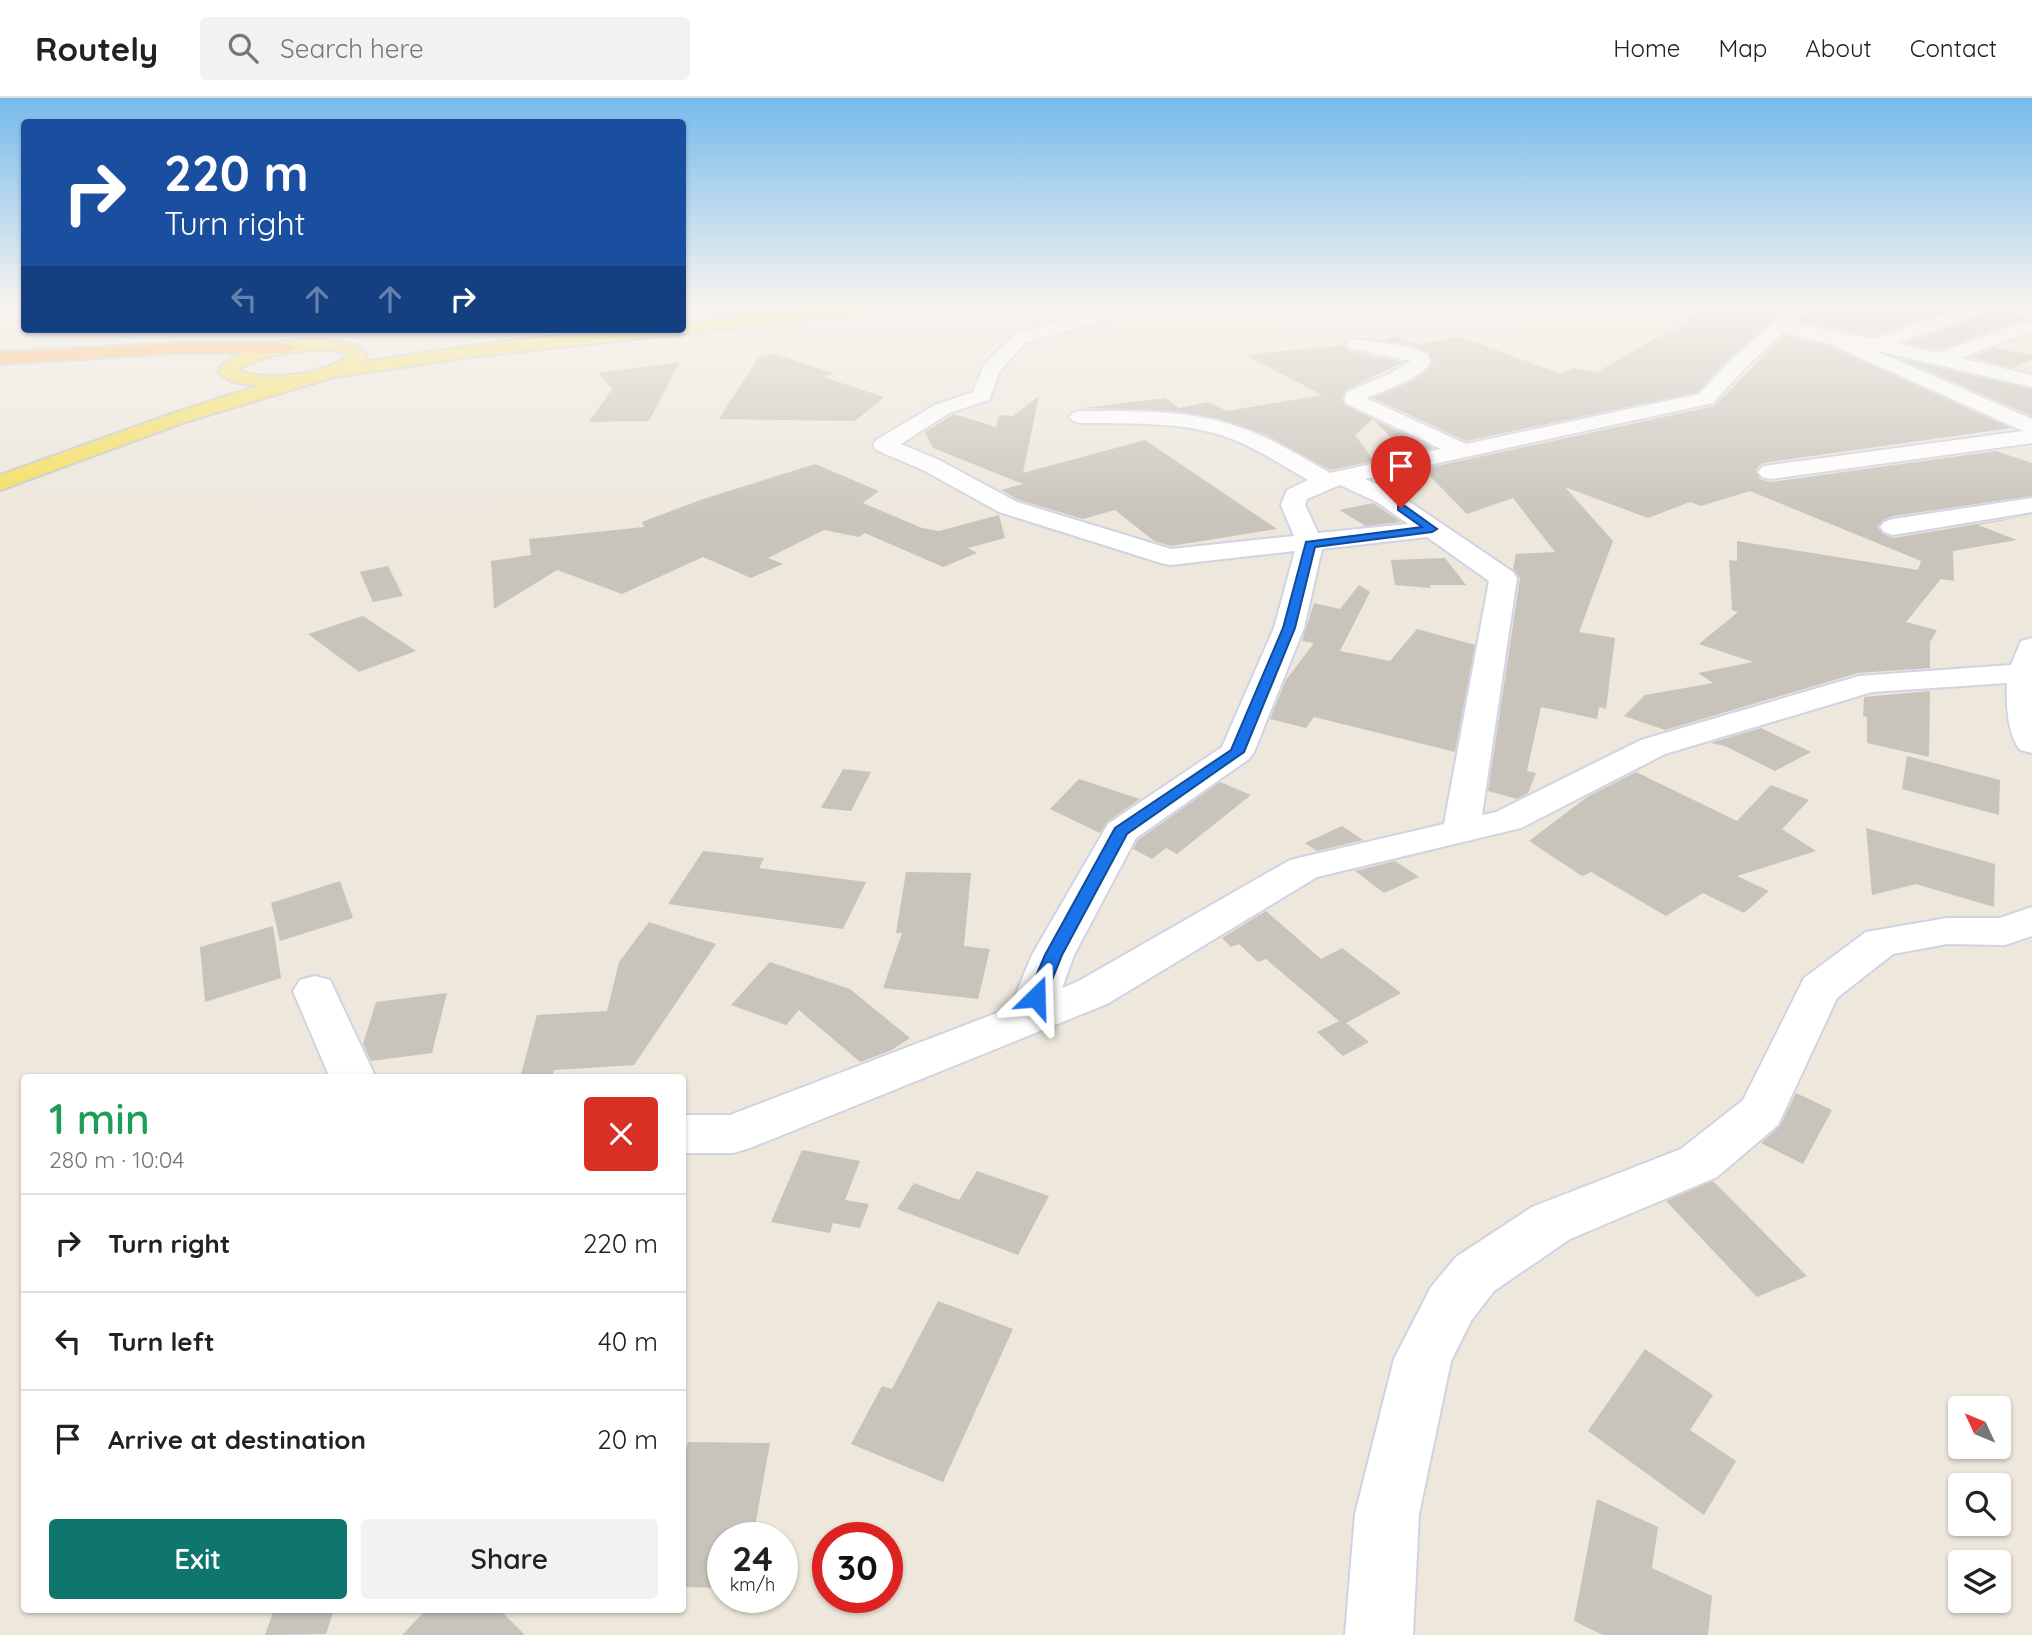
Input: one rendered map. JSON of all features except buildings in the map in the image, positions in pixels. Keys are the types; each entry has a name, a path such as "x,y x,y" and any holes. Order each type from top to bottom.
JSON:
{"main road":[{"path":"178,418 227,388 230,376"},
{"path":"234,376 262,381 304,378"},
{"path":"0,483 178,418 314,376"}],"street":[{"path":"989,376 982,396 943,409 884,445 931,465 1008,507 1170,557 1432,529"},
{"path":"1400,376 1354,396 1354,400 1464,451"},
{"path":"1028,1018 1053,955 1121,832 1237,752 1289,628 1310,544 1293,505 1296,495 1334,479 1706,399 1727,376"},
{"path":"1915,376 2032,427"},
{"path":"2010,376 2032,381"},
{"path":"1080,417 1145,418 1211,426 1243,436 1334,479 1386,497 1503,578 1461,831"},
{"path":"1770,472 2032,436"},
{"path":"1894,527 2032,505"},
{"path":"686,1134 733,1134 1092,993 1304,868 1508,820 1653,747 1870,683 2028,660 2022,705 2032,743"},
{"path":"1379,1635 1387,1514 1423,1359 1451,1304 1475,1274 1551,1223 1699,1163 1761,1112 1819,989 1881,942 1947,931 2005,932 2032,920"},
{"path":"315,991 351,1074"}],"route":[{"path":"1036,997 1053,955 1121,832 1237,752 1289,628 1310,544 1432,529 1401,508"}]}
